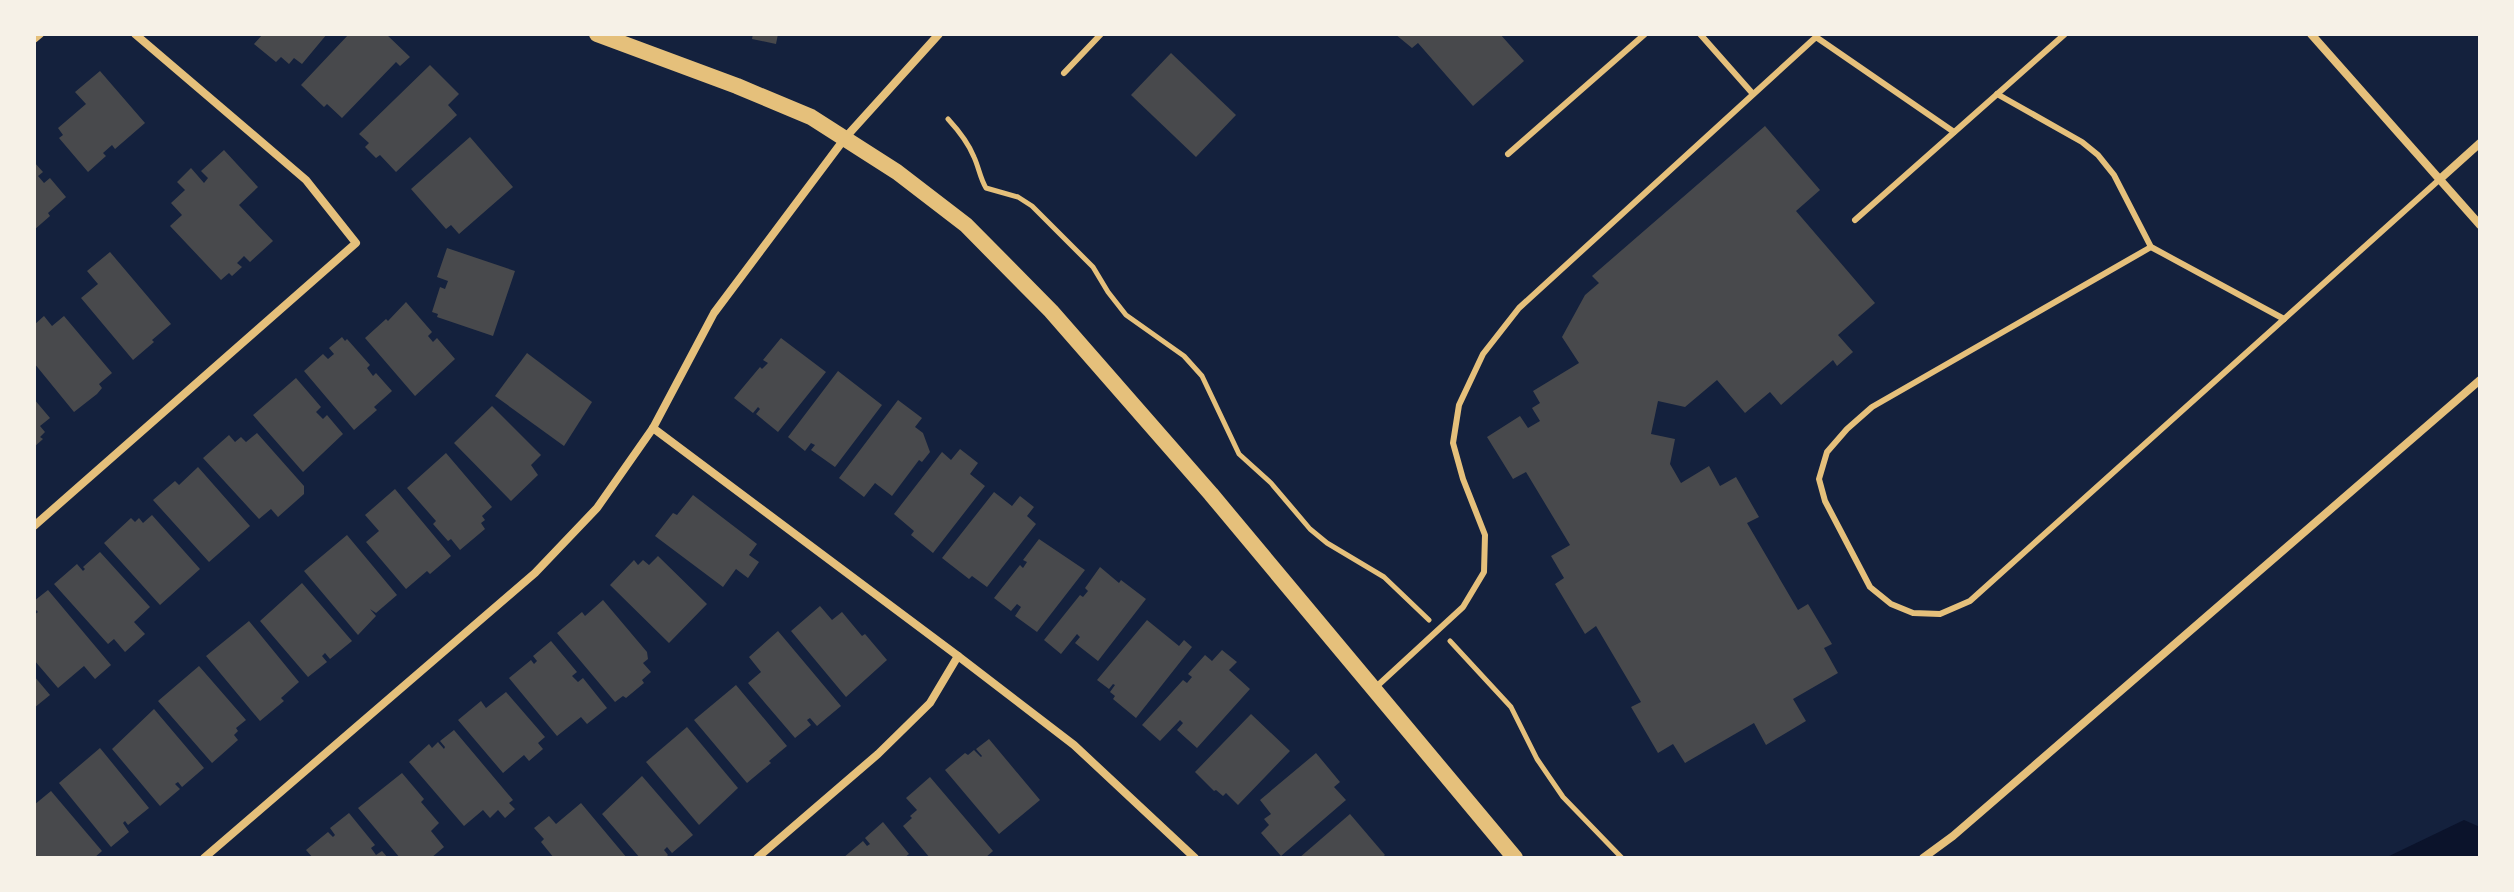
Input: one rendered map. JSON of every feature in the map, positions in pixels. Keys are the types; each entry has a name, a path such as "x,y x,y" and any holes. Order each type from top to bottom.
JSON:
{"main road":[{"path":"597,34 811,117 897,172 966,225 1051,311 1211,494 1515,858"}],"street":[{"path":"34,39 40,34"},
{"path":"34,526 356,243 306,180 135,34"},
{"path":"204,858 535,573 597,508 653,428 714,313 845,138 939,34"},
{"path":"2311,34 2480,225"},
{"path":"2440,179 2480,143"},
{"path":"1923,858 1965,826 2480,380"},
{"path":"653,428 1074,745 1195,858"},
{"path":"757,858 878,754 930,703 958,656"}],"lane":[{"path":"1064,73 1101,34"},
{"path":"1508,154 1645,34"},
{"path":"1700,34 1753,94"},
{"path":"1855,220 2065,34"},
{"path":"1374,689 1463,607 1484,572 1485,535 1453,443 1459,405 1483,354 1519,308 1818,36 1954,132"},
{"path":"1997,94 2082,142 2098,155 2114,175 2151,247 2284,319"},
{"path":"2151,247 1872,407 1827,452 1819,479 1825,501 1870,587 1891,604 1913,613 1940,614 1970,601 2440,179"}],"path":[{"path":"948,119 964,136 986,188 1018,197 1032,206 1093,267 1126,315 1184,356 1208,387 1227,434 1239,454 1271,483 1310,529 1327,543 1384,577 1511,707 1537,759 1563,797 1622,858"}],"water":[{"path":"2464,820 2480,827 2480,858 2385,858"}],"building":[{"path":"263,34 327,34 302,64 294,58 289,64 281,57 276,62 254,44"},
{"path":"349,34 386,34 410,57 400,66 396,62 342,118 327,104 324,107 301,85"},
{"path":"753,34 778,34 776,44 752,39"},
{"path":"1395,34 1500,34 1524,61 1473,106 1418,43 1412,48"},
{"path":"1171,53 1236,115 1196,157 1131,95"},
{"path":"430,65 459,94 448,105 457,115 396,172 380,155 376,158 365,147 369,143 359,134"},
{"path":"100,71 145,123 115,149 112,145 103,153 106,156 88,172 59,138 63,135 58,128 86,104 75,92"},
{"path":"1765,126 1820,190 1796,211 1875,303 1838,335 1853,352 1837,366 1833,360 1781,405 1770,392 1745,413 1717,380 1685,407 1658,401 1651,434 1675,439 1670,464 1681,483 1709,466 1720,486 1736,477 1759,517 1747,523 1798,610 1808,604 1832,644 1824,648 1838,673 1793,699 1806,721 1766,745 1754,723 1685,763 1673,744 1658,753 1631,707 1641,702 1596,626 1585,634 1555,584 1564,578 1551,556 1570,545 1526,472 1513,479 1487,437 1520,416 1528,428 1540,421 1532,408 1540,403 1533,391 1579,363 1562,337 1585,295 1599,283 1592,276"},
{"path":"470,137 513,187 459,234 451,225 446,229 411,189"},
{"path":"224,150 258,187 239,205 273,241 250,262 244,256 237,263 242,267 221,280 170,226 182,215 171,203 185,190 177,182 191,168 204,183 208,178 201,171"},
{"path":"34,162 43,172 38,176 44,183 50,178 66,197 34,230"},
{"path":"447,248 515,271 493,336 437,317 438,314 432,312 440,287 445,289 448,281 437,277"},
{"path":"110,252 171,324 133,360 81,298 98,284 87,271"},
{"path":"406,302 432,332 428,336 433,342 437,338 455,359 415,396 365,338 386,319 388,321"},
{"path":"44,316 52,326 64,316 112,373 99,384 102,388 97,394 74,412 34,363 34,325"},
{"path":"342,337 370,365 367,368 373,376 376,373 392,391 374,407 377,410 354,430 304,371 323,354 328,359 334,354 329,348"},
{"path":"781,338 826,372 778,432 756,414 760,409 758,407 753,413 734,398 760,367 762,369 768,363 763,360"},
{"path":"527,353 592,402 564,446 495,396"},
{"path":"838,371 882,405 835,467 811,450 815,445 811,443 805,451 788,437"},
{"path":"296,378 321,407 316,412 323,419 327,415 343,434 303,472 253,415"},
{"path":"34,399 50,418 40,426 45,432 40,437 43,439 34,447"},
{"path":"898,400 922,418 915,427 923,433 930,452 922,462 919,460 892,496 875,483 864,497 839,478"},
{"path":"492,406 541,455 531,465 538,475 511,501 454,443"},
{"path":"257,433 304,486 304,494 278,517 271,509 259,519 203,458 229,435 235,442 241,437 246,442"},
{"path":"960,449 978,463 970,474 985,486 933,553 911,535 914,531 894,514 942,452 951,460"},
{"path":"446,453 492,507 482,516 485,520 481,523 485,529 460,550 433,524 436,521 407,488"},
{"path":"198,467 250,526 209,562 153,500 175,481 179,485"},
{"path":"395,489 451,556 406,589 366,542 379,531 365,515"},
{"path":"994,492 1012,506 1020,496 1034,507 1027,516 1036,524 987,587 972,576 969,579 942,558"},
{"path":"693,495 757,544 749,555 759,562 748,578 736,569 723,587 655,536 673,513 677,515"},
{"path":"152,515 200,569 160,605 104,543 131,518 135,522 139,518 143,523"},
{"path":"347,535 397,595 376,613 370,609 376,616 358,635 304,571"},
{"path":"1039,539 1085,570 1037,632 1015,616 1021,607 1017,604 1011,611 994,598 1020,565 1023,568 1027,562 1023,560"},
{"path":"100,552 150,607 134,622 145,634 125,652 114,639 108,644 54,584 77,564 83,571 83,567"},
{"path":"658,556 707,604 669,643 610,585 634,560 638,565 643,560 649,565"},
{"path":"1100,567 1146,599 1098,661 1075,643 1080,637 1077,634 1061,654 1044,640 1080,595 1083,597 1088,591 1085,588"},
{"path":"302,583 352,641 330,659 325,653 322,656 327,662 308,677 260,621"},
{"path":"48,590 111,665 95,679 84,666 58,688 34,660 34,615 38,612 34,601"},
{"path":"603,600 647,652 648,659 643,663 651,672 642,680 644,683 626,698 623,696 615,702 557,633 582,612 585,616"},
{"path":"820,606 832,620 842,612 887,660 846,697 791,631"},
{"path":"1147,620 1179,646 1184,640 1192,647 1136,718 1113,699 1115,696 1110,692 1115,685 1109,689 1097,680"},
{"path":"249,621 299,682 281,698 284,701 260,721 206,656"},
{"path":"778,631 841,706 817,726 810,718 807,720 811,725 795,738 748,683 761,672 749,657"},
{"path":"551,641 577,672 572,676 578,682 583,678 607,708 587,724 581,717 557,736 509,678 531,660 534,664 537,661 533,656"},
{"path":"1222,650 1237,662 1229,670 1250,689 1197,748 1177,730 1183,723 1180,720 1160,741 1142,725 1183,680 1187,683 1192,677 1188,674 1205,655 1212,661"},
{"path":"199,666 246,720 236,728 238,731 234,735 238,740 212,763 158,701"},
{"path":"34,676 50,695 34,708"},
{"path":"736,685 787,746 747,783 694,720"},
{"path":"506,692 545,737 538,743 543,749 529,761 524,755 503,773 458,720 481,701 486,708"},
{"path":"154,709 204,768 182,787 178,782 175,784 180,789 160,806 112,749"},
{"path":"1251,714 1290,751 1238,805 1226,793 1223,796 1214,791 1195,772"},
{"path":"687,727 738,788 699,825 646,762"},
{"path":"454,730 513,800 509,803 515,809 505,818 498,810 490,818 483,810 464,826 409,762 429,744 432,748 438,742 444,749 440,741"},
{"path":"989,739 1040,800 999,834 945,770 965,753 968,755 974,750 981,757 976,749"},
{"path":"100,748 149,808 128,825 125,821 123,823 129,832 111,847 59,783"},
{"path":"1316,753 1340,782 1334,787 1346,800 1281,856 1261,833 1269,825 1264,819 1271,814 1260,800"},
{"path":"402,773 439,823 431,831 444,847 431,858 400,858 358,808"},
{"path":"642,776 693,835 672,853 667,847 664,850 668,855 665,858 640,858 602,814"},
{"path":"930,777 993,851 985,858 930,858 903,826 917,810 906,798"},
{"path":"51,791 102,851 94,858 34,858 34,805"},
{"path":"581,803 627,858 554,858 534,828 549,816 556,824"},
{"path":"349,813 375,845 371,848 376,855 382,851 388,858 313,858 306,850 328,832 333,837 335,835 330,828"},
{"path":"1350,814 1385,855 1381,858 1299,858"},
{"path":"883,822 909,854 904,858 843,858 863,841 867,846 870,844 865,838"}]}
